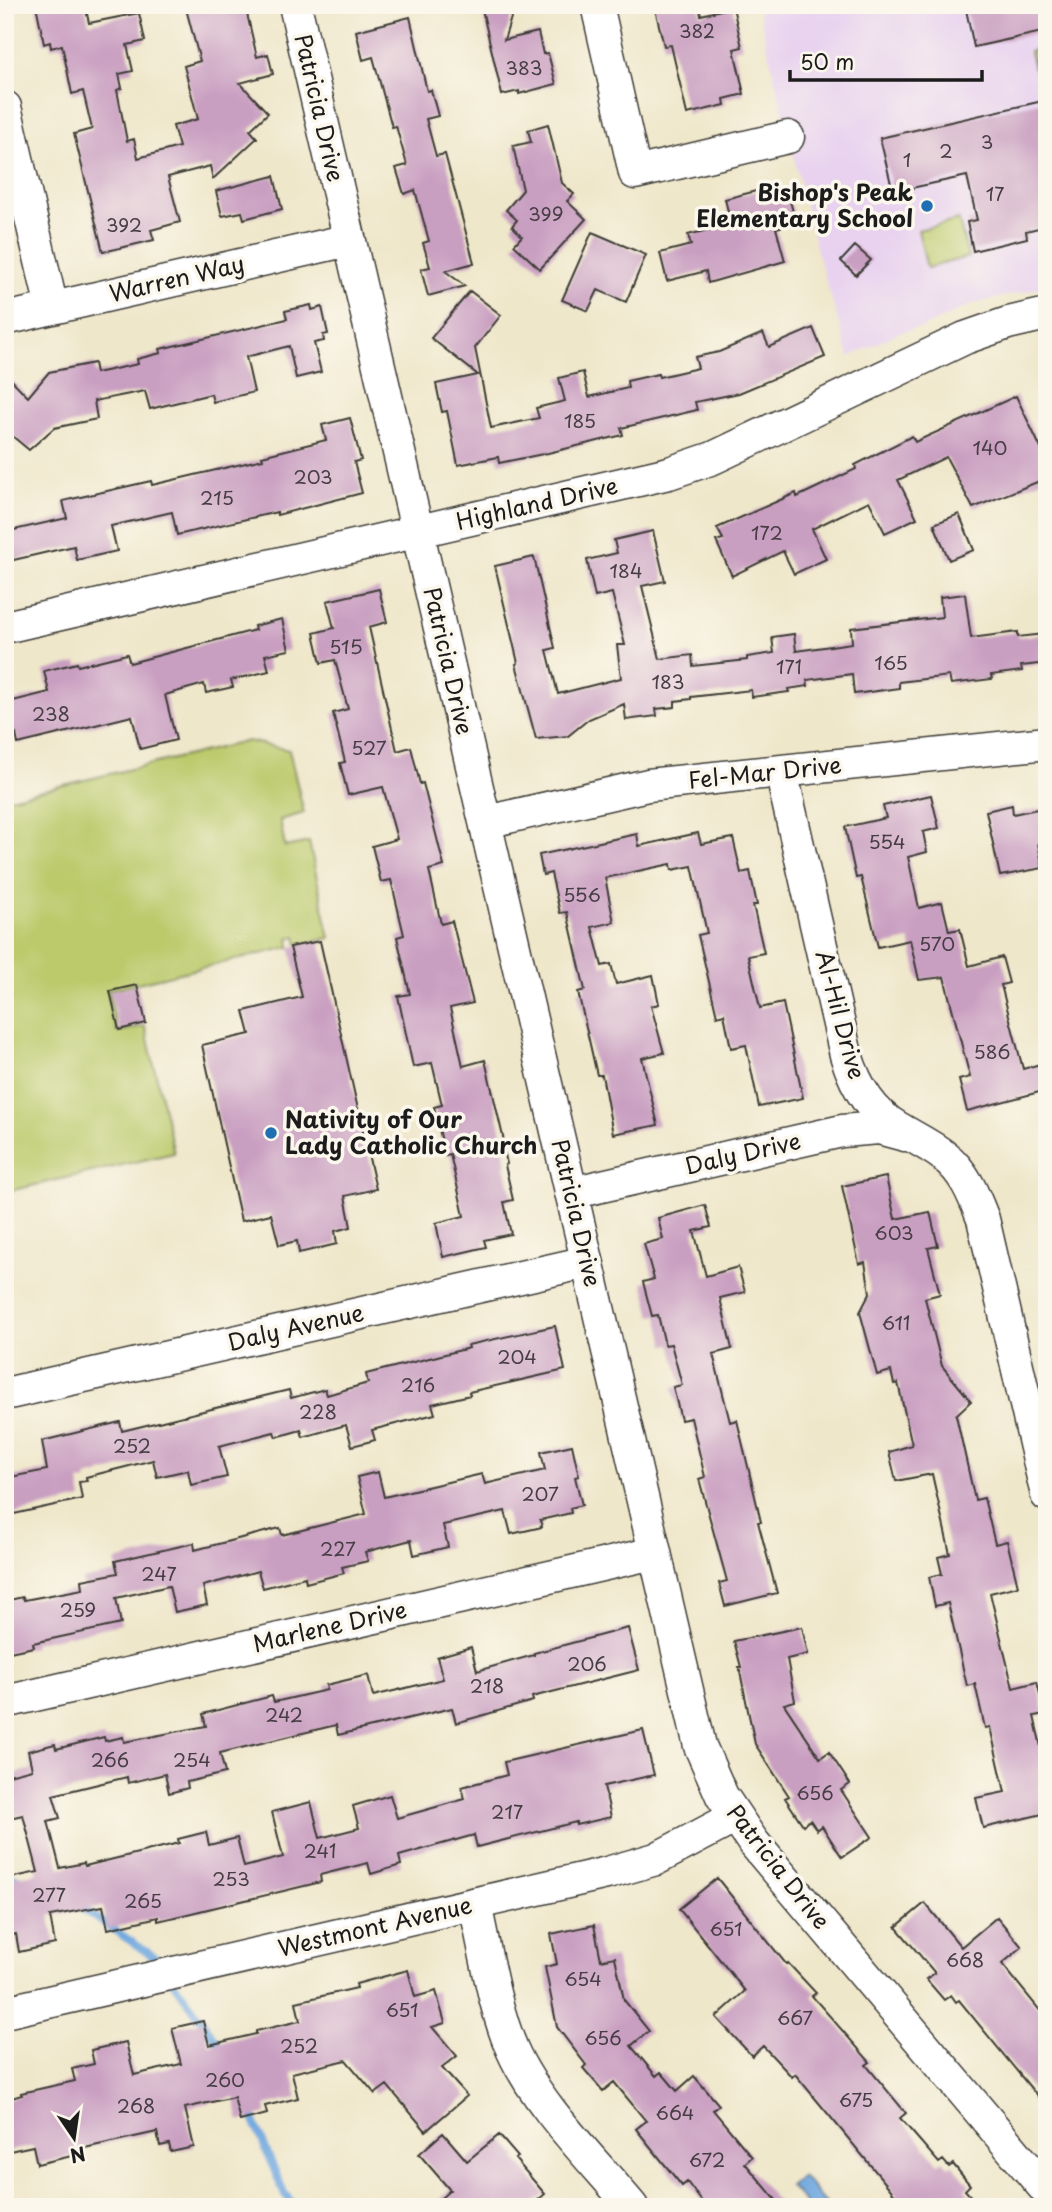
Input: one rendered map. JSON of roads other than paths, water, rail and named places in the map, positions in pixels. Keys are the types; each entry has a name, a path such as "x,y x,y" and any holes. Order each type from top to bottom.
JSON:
{"street":[{"name":"Patricia Drive","path":"295,5 700,1746 710,1772 737,1820 1047,2191"},
{"path":"597,5 635,173 788,137"},
{"path":"5,107 52,308"},
{"name":"Warren Way","path":"5,319 349,240"},
{"name":"Highland Drive","path":"5,627 669,473 713,458 965,338 1008,323 1047,314"},
{"name":"Fel-Mar Drive","path":"486,822 648,785 1047,743"},
{"name":"Al-Hil Drive","path":"781,771 852,1076 863,1096 878,1113 895,1127 946,1157 970,1185 983,1219 1047,1495"},
{"name":"Daly Drive","path":"571,1193 842,1131 879,1128 915,1137"},
{"name":"Daly Avenue","path":"5,1394 587,1262"},
{"name":"Marlene Drive","path":"5,1702 654,1553"},
{"name":"Westmont Avenue","path":"5,2012 607,1874 656,1859 724,1823 737,1820"},
{"path":"475,1904 505,2031 513,2051 534,2090 632,2207"}],"water":[{"path":"802,2176 829,2207 808,2207 790,2186"}],"waterway":[{"path":"5,1874 20,1880"},
{"path":"77,1905 156,1958 162,1967"},
{"path":"172,1980 221,2050"},
{"path":"249,2109 284,2193 295,2207"}],"place":[{"name":"Bishop's Peak Elementary School","path":"927,206"},
{"name":"Nativity of Our Lady Catholic Church","path":"271,1133"}]}
